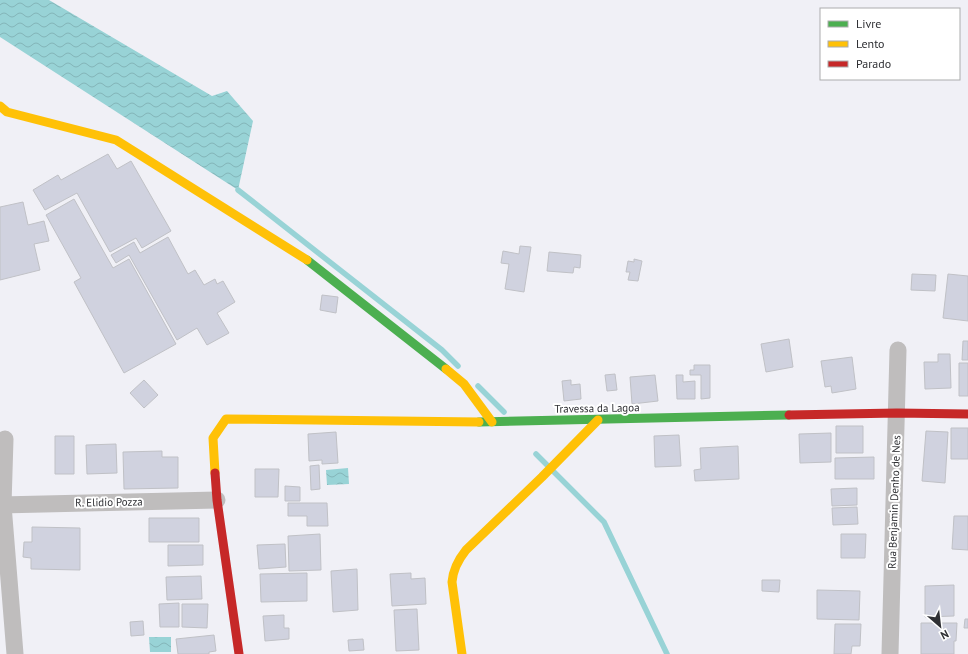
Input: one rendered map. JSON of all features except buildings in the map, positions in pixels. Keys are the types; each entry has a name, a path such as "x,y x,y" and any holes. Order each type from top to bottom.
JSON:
{"street":[{"path":"0,106 7,112 116,140 312,263 464,384 492,422"},
{"name":"Rua Benjamin Denho de Nes","path":"890,654 898,350"},
{"name":"Travessa da Lagoa","path":"217,500 213,438 226,419 492,422 968,414"},
{"path":"462,654 452,582 453,571 466,550 542,477 598,420"},
{"path":"5,439 1,505 15,654"},
{"path":"217,500 239,654"},
{"name":"R. Elidio Pozza","path":"1,505 217,500"}],"water":[{"path":"0,0 49,0 212,96 227,91 253,121 238,190 0,37"},
{"path":"348,468 349,484 327,485 326,470"},
{"path":"149,637 171,637 171,652 150,652"}],"waterway":[{"path":"238,190 442,350 458,366"},
{"path":"478,386 504,412"},
{"path":"536,454 547,465"},
{"path":"553,471 604,522 667,654"}],"traffic: fast":[{"path":"307,260 446,369"},
{"path":"479,422 789,415"}],"traffic: slow":[{"path":"0,106 7,112 116,140 307,260"},
{"path":"446,369 464,384 492,422"},
{"path":"215,473 213,438 226,419 479,422"},
{"path":"462,654 452,582 453,573 458,561 466,550 542,477 598,420"}],"traffic: jam":[{"path":"789,415 897,413 968,414"},
{"path":"215,473 217,500 239,654"}]}
